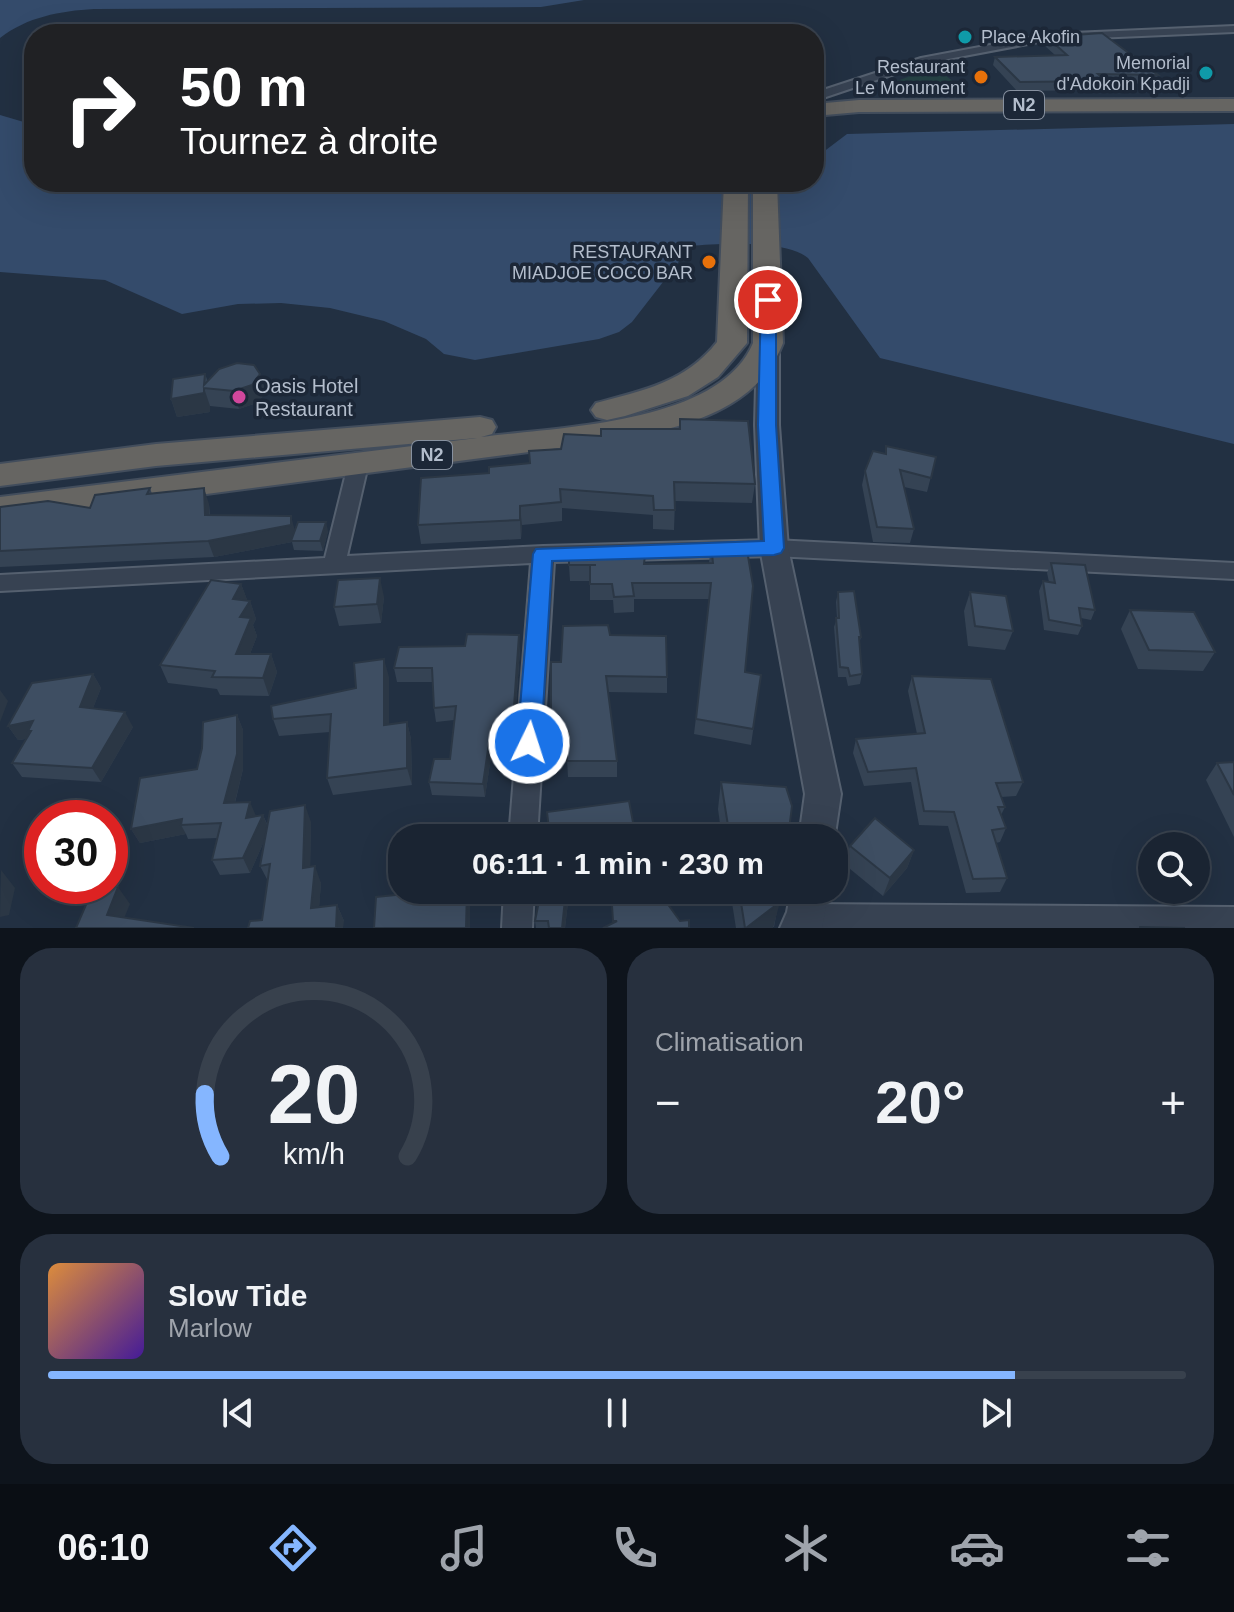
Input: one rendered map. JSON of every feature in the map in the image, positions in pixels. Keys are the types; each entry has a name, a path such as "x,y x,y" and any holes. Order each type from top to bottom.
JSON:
{"highway":[{"name":"N2","path":"824,99 1234,96"},
{"name":"N2","path":"824,109 859,106 1234,105"},
{"name":"N2","path":"0,475 156,455 531,422 633,405 664,395 698,379 721,359 732,343 736,192"},
{"path":"765,192 768,346"},
{"name":"N2","path":"0,509 358,465 597,433 673,419 733,390 752,372 768,346"}],"street":[{"path":"824,95 925,60 1049,37 1234,29"},
{"path":"768,346 767,425 774,548 823,794 819,824"},
{"path":"673,419 767,425"},
{"path":"334,565 358,465"},
{"path":"0,583 543,554 774,548 1232,574"},
{"path":"524,824 543,554"},
{"path":"517,928 518,904"},
{"path":"806,916 1234,922"}],"green space":[{"path":"935,67 964,90 894,82"}],"water":[{"path":"0,0 584,0 541,7 94,9 44,16 0,38"},
{"path":"0,115 24,122 24,192 824,192 824,151 847,134 1234,124 1234,444 880,358 808,258 785,248 735,244 691,246 632,322 619,332 599,339 475,360 444,354 426,339 384,321 330,308 281,303 238,304 182,314 105,280 0,272"}],"building":[{"path":"1102,33 1158,75 1098,74 1106,81 1020,82 995,57 1067,55 1047,37"},
{"path":"237,363 254,365 260,374 252,385 234,391 204,388 204,393 171,399 173,379 205,374 204,385 219,369"},
{"path":"680,419 748,421 755,484 674,482 675,510 654,510 653,496 560,489 561,502 520,506 520,520 418,525 421,478 489,473 489,467 530,463 529,451 561,449 564,434 601,436 601,429 680,429"},
{"path":"886,446 936,457 931,478 900,470 914,529 877,527 865,471 873,451 886,454"},
{"path":"150,488 147,494 204,488 205,515 291,516 291,525 208,541 0,551 0,507 48,501 90,508 95,495"},
{"path":"298,522 326,522 320,541 291,541"},
{"path":"746,544 753,586 745,672 761,675 753,729 696,719 711,583 632,583 634,596 614,597 612,584 590,584 590,565 569,565 569,549 646,547 644,564 713,563 711,545"},
{"path":"1051,563 1085,565 1095,610 1079,608 1082,626 1049,620 1043,581 1055,583"},
{"path":"380,578 377,604 334,607 338,580"},
{"path":"211,580 241,584 233,599 250,601 240,617 251,618 236,654 271,654 263,678 212,677 215,671 160,665"},
{"path":"854,591 861,637 862,674 850,676 848,668 840,667 836,618 839,618 838,592"},
{"path":"970,592 1006,596 1013,631 975,626"},
{"path":"1130,610 1194,612 1215,652 1149,650"},
{"path":"608,625 610,635 666,636 667,677 606,676 617,761 567,761 566,743 551,743 551,662 561,662 563,626"},
{"path":"467,634 519,635 512,735 490,736 483,784 429,782 434,759 450,759 456,706 434,708 432,668 394,668 399,647 465,646"},
{"path":"384,659 384,725 407,722 407,768 327,778 331,714 273,719 271,706 356,688 354,663"},
{"path":"93,674 80,707 125,712 92,768 12,763 31,731 28,731 33,721 8,726 32,683"},
{"path":"912,676 991,679 1023,782 996,783 1005,807 998,807 1006,828 992,830 1007,878 973,879 954,812 924,811 916,768 868,772 856,739 925,733"},
{"path":"237,715 237,754 224,803 250,802 246,818 263,815 243,858 212,860 221,823 181,825 182,819 131,829 140,778 197,769 203,722"},
{"path":"1234,762 1234,795 1217,763"},
{"path":"721,782 786,787 792,806 790,824 728,824"},
{"path":"629,801 633,824 548,824 547,812"},
{"path":"305,805 303,868 315,866 311,908 337,905 336,928 248,928 250,921 262,920 270,864 260,866 270,811"},
{"path":"875,818 914,850 890,878 850,846"},
{"path":"388,896 388,904 467,904 466,928 374,928 376,897"},
{"path":"86,904 111,904 107,915 194,928 76,928"},
{"path":"538,904 565,904 562,928 549,928 548,921 535,921"},
{"path":"612,904 668,904 680,921 689,920 689,928 603,928 617,921 613,921"},
{"path":"741,904 777,904 745,928"}],"place":[{"name":"Place Akofin","path":"965,37"},
{"name":"Memorial d'Adokoin Kpadji","path":"1206,73"},
{"name":"Restaurant Le Monument","path":"981,77"},
{"name":"RESTAURANT MIADJOE COCO BAR","path":"709,262"},
{"name":"Oasis Hotel Restaurant","path":"239,397"}],"route":[{"path":"529,743 543,554 774,548 767,425 768,300"}]}
